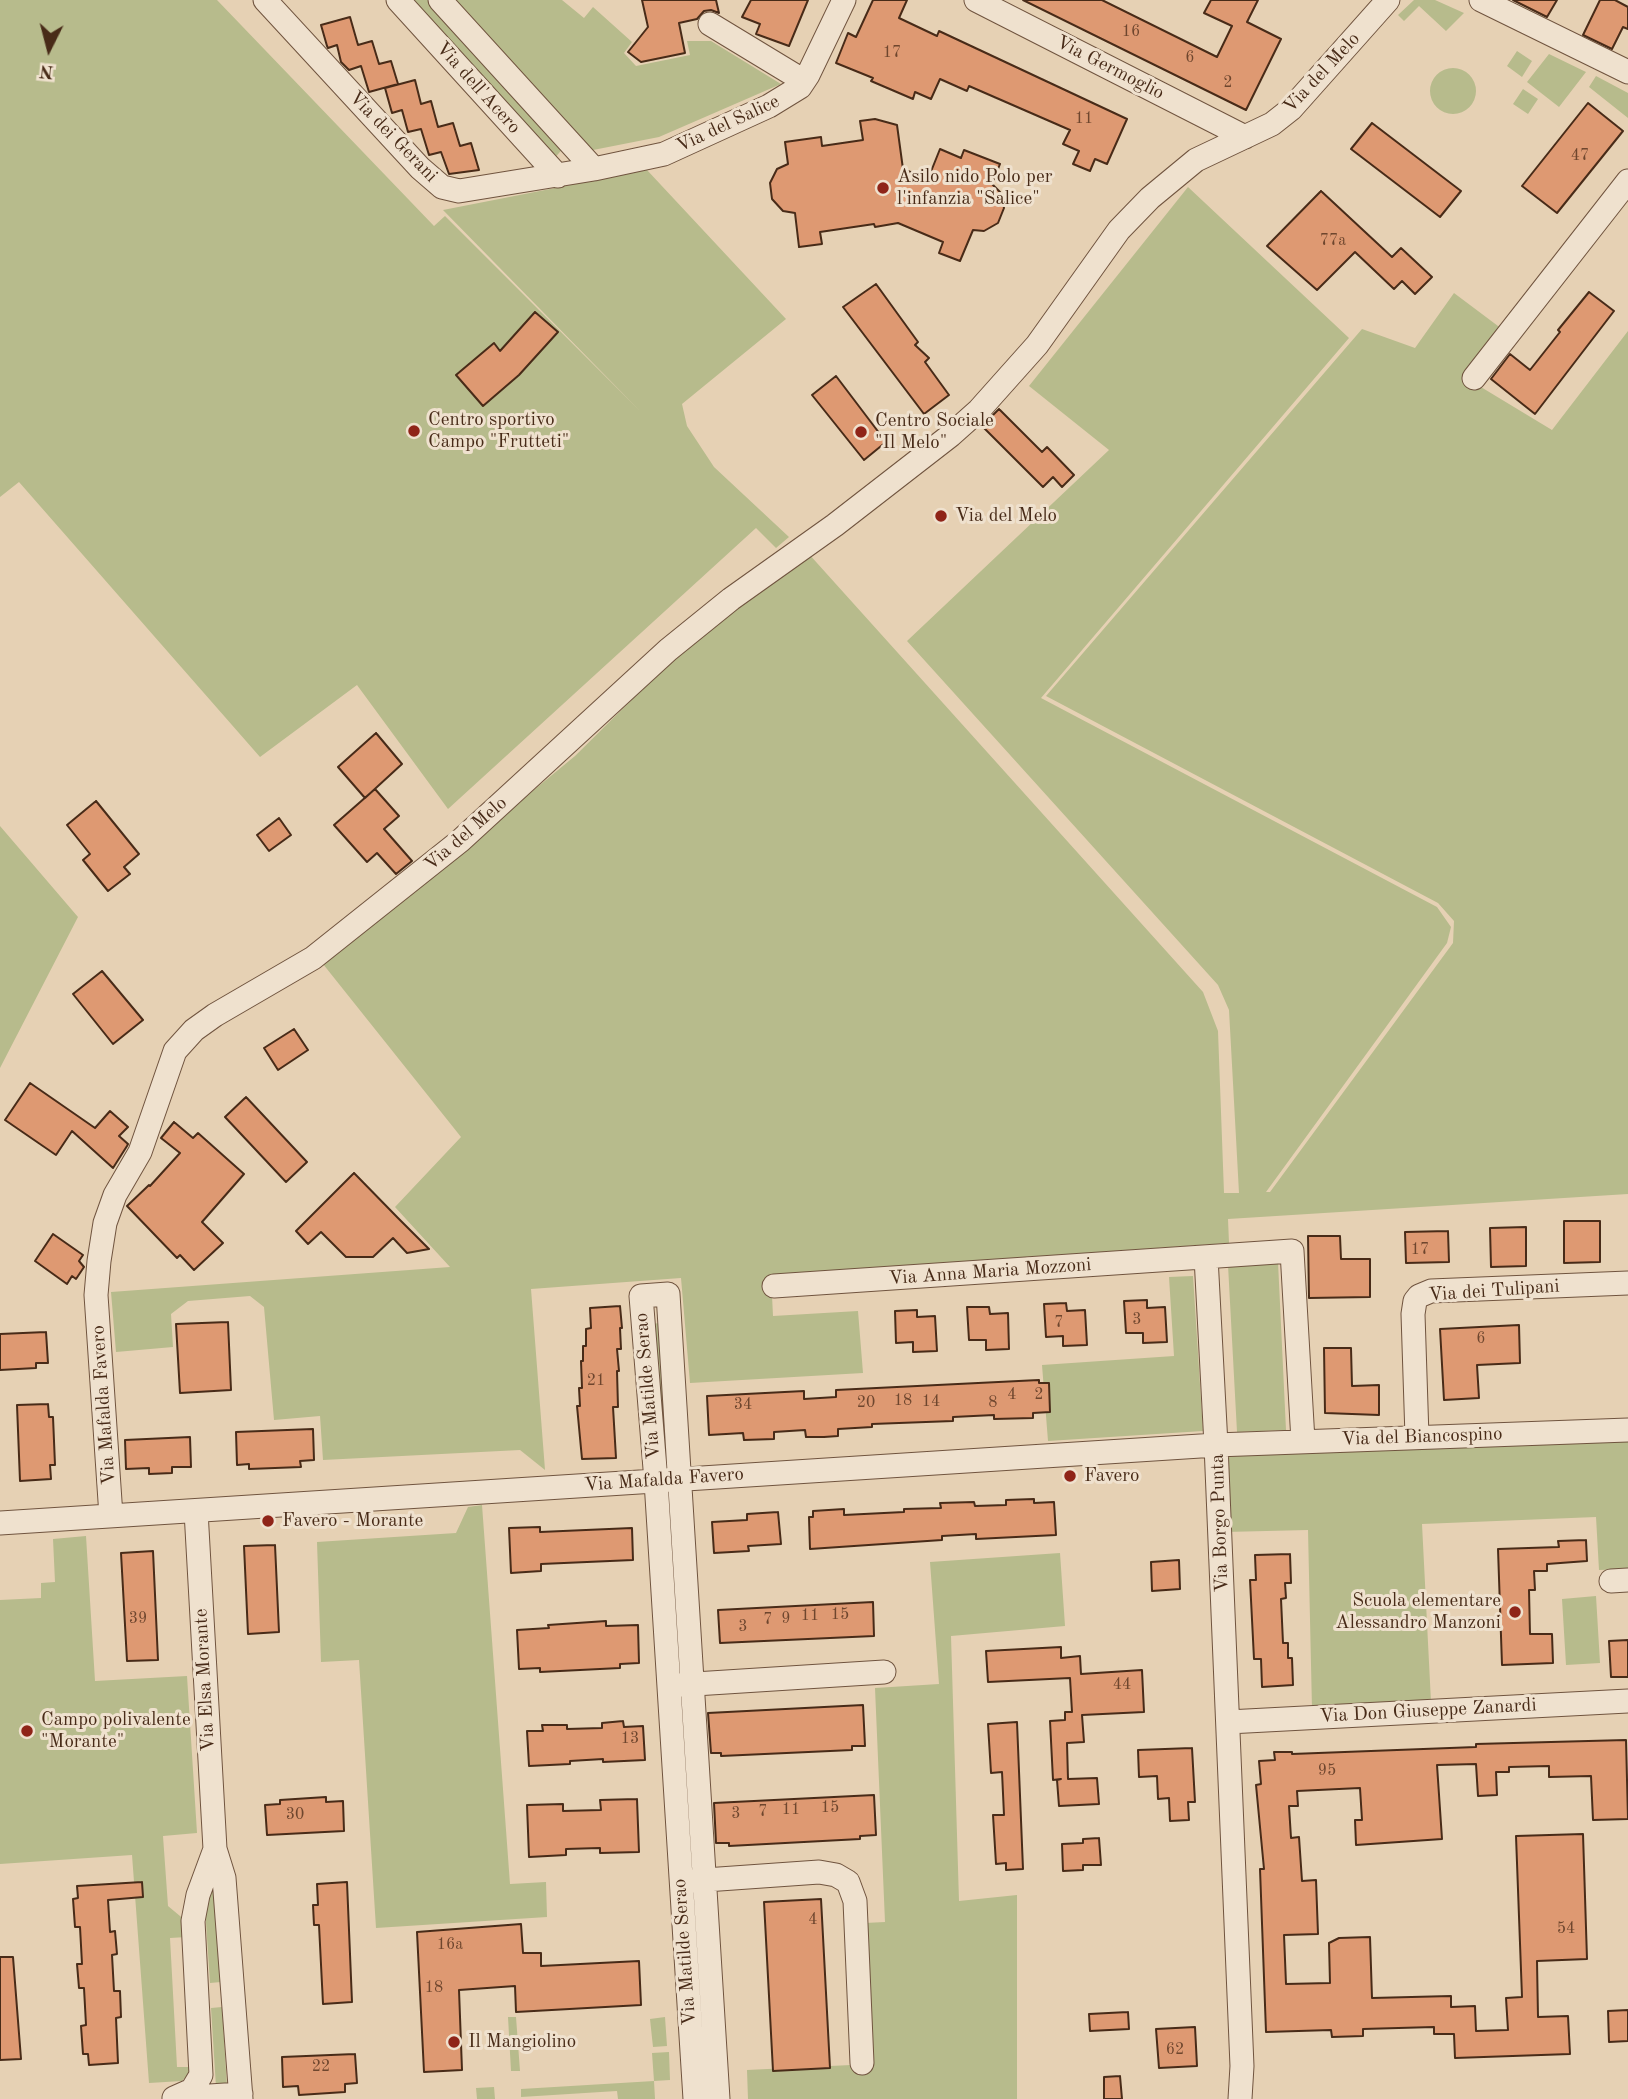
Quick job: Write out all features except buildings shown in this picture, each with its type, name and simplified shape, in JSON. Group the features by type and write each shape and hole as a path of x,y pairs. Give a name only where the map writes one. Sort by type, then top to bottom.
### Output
{"street":[{"name":"Via dei Gerani","path":"265,0 435,182 450,189 467,191 558,176"},
{"name":"Via dell'Acero","path":"398,0 558,176"},
{"name":"Via dell'Acero","path":"440,0 594,169"},
{"name":"Via del Salice","path":"558,176 664,154 778,102 800,87 804,81 844,0"},
{"name":"Via Germoglio","path":"976,0 1245,137"},
{"name":"Via del Melo","path":"96,1294 105,1223 115,1195 140,1152 175,1051 194,1030 324,950 460,841 668,650 731,598 835,525 951,435 979,410 1037,345 1119,230 1150,198 1196,160 1272,124 1291,109 1388,0"},
{"path":"1480,0 1626,68"},
{"path":"709,24 804,81"},
{"path":"1474,378 1628,181"},
{"path":"1206,1257 1292,1251 1303,1441"},
{"name":"Via Anna Maria Mozzoni","path":"774,1286 1206,1257"},
{"name":"Via Borgo Punta","path":"1206,1257 1242,2066 1240,2099"},
{"name":"Via dei Tulipani","path":"1417,1437 1413,1314 1415,1301 1419,1296 1432,1292 1628,1283"},
{"name":"Via Mafalda Favero","path":"96,1294 111,1516"},
{"name":"Via Matilde Serao","path":"695,2099 656,1481 641,1296 668,1294 718,2099"},
{"name":"Via del Biancospino","path":"1216,1444 1628,1430"},
{"name":"Via Mafalda Favero","path":"0,1522 1216,1444"},
{"name":"Via Elsa Morante","path":"165,2099 241,2096 225,1878 215,1849 196,1511"},
{"path":"668,1686 884,1672"},
{"name":"Via Don Giuseppe Zanardi","path":"1228,1722 1628,1701"},
{"name":"Via Elsa Morante","path":"174,2098 192,2090 201,2075 193,1921 198,1895 215,1849"},
{"path":"681,1882 819,1872 836,1875 848,1882 855,1902 862,2063"},
{"name":"Via Borgo Punta","path":"1242,2066 1250,2099"}],"green space":[{"name":"Centro sportivo Campo \"Frutteti\"","path":"0,0 217,0 434,226 445,216 640,411 443,210 647,170 786,319 682,404 687,426 714,467 789,537 776,548 756,528 448,809 357,685 260,757 19,482 0,497"},
{"path":"409,0 430,0 564,147 554,159"},
{"path":"450,0 562,0 584,18 593,7 632,42 624,53 636,66 690,55 687,41 711,41 781,84 659,137 588,151"},
{"path":"1414,0 1435,0 1464,13 1446,31 1419,6 1404,21 1398,15"},
{"path":"1517,51 1532,61 1522,77 1507,66"},
{"path":"1549,54 1586,72 1559,107 1527,82"},
{"path":"1453,68 1469,75 1476,91 1469,107 1453,114 1437,107 1430,91 1437,75"},
{"path":"1596,76 1628,93 1628,118 1589,87"},
{"path":"1523,89 1538,99 1528,114 1513,104"},
{"path":"1188,187 1349,338 1041,698 1437,907 1451,927 1447,943 1266,1192 1270,1192 1453,943 1454,921 1438,903 1046,696 1362,329 1415,348 1454,293 1502,329 1466,378 1552,430 1628,331 1628,1194 1228,1219 1229,1243 771,1275 773,1316 858,1311 863,1373 690,1383 681,1278 531,1289 545,1470 520,1450 323,1460 320,1416 274,1420 264,1307 250,1296 188,1301 171,1314 173,1347 116,1352 111,1292 450,1267 395,1207 461,1137 323,964 575,756 680,652 808,553 1203,992 1218,1031 1224,1193 1239,1193 1229,1010 1218,985 907,641 1109,450 1029,386"},
{"path":"0,826 78,917 0,1068"},
{"path":"1278,1262 1286,1430 1237,1432 1228,1265"},
{"path":"1193,1276 1203,1431 1048,1441 1042,1365 1174,1356 1169,1277"},
{"path":"662,1323 671,1444 659,1446 649,1324"},
{"path":"1628,1439 1628,1569 1599,1570 1596,1517 1422,1524 1431,1702 1312,1709 1308,1530 1225,1532 1223,1454"},
{"path":"482,1505 510,1884 546,1882 547,1917 376,1928 359,1660 321,1662 317,1542 456,1533 468,1507"},
{"path":"86,1536 95,1681 187,1676 197,1833 163,1836 168,1906 186,1921 187,1937 170,1938 177,2067 195,2067 182,2081 149,2083 132,1855 0,1864 0,1600 41,1598 41,1583 55,1582 53,1539"},
{"path":"1060,1553 1065,1626 951,1636 959,1901 1017,1895 1017,2099 748,2099 747,2070 872,2064 865,1923 885,1922 875,1688 939,1684 930,1562"},
{"path":"1596,1596 1600,1663 1566,1665 1562,1599"},
{"path":"215,1891 221,1982 210,1983 204,1892"},
{"path":"222,2007 227,2086 216,2087 211,2008"},
{"path":"508,2017 516,2017 520,2071 511,2071"},
{"path":"665,2017 667,2046 653,2047 650,2019"},
{"path":"669,2052 670,2080 654,2081 652,2053"},
{"path":"654,2081 655,2099 618,2099 617,2091 521,2097 521,2089"},
{"path":"494,2087 495,2099 477,2099 476,2088"}],"place":[{"name":"Asilo nido Polo per l'infanzia \"Salice\"","path":"883,188"},
{"name":"Centro sportivo Campo \"Frutteti\"","path":"414,431"},
{"name":"Centro Sociale \"Il Melo\"","path":"861,432"},
{"name":"Via del Melo","path":"941,516"},
{"name":"Favero","path":"1070,1476"},
{"name":"Favero - Morante","path":"268,1521"},
{"name":"Scuola elementare Alessandro Manzoni","path":"1515,1612"},
{"name":"Campo polivalente \"Morante\"","path":"27,1731"},
{"name":"Il Mangiolino","path":"454,2042"}]}
